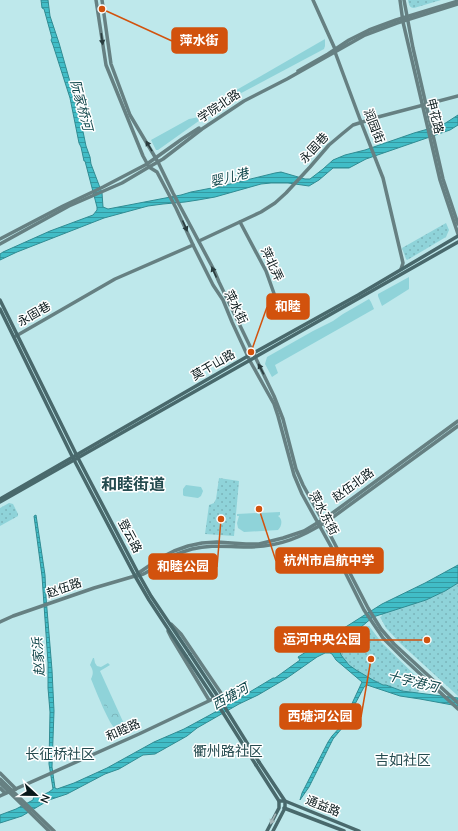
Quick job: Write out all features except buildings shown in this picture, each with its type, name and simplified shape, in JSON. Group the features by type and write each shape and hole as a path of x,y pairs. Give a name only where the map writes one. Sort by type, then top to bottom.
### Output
{"main road":[{"name":"萍水街","path":"96,0 106,65 143,156 148,166 157,172 199,241 254,356"},
{"name":"萍水街","path":"102,0 111,64 130,115 157,160 171,194"},
{"name":"润园街","path":"313,0 335,51 383,178 403,263"},
{"name":"申花路","path":"400,0 430,128 440,180 458,235"},
{"name":"申花路","path":"404,0 405,19"},
{"name":"学院北路","path":"405,19 458,2"},
{"name":"学院北路","path":"0,239 148,166 182,139 196,131 230,106 335,51 349,40 369,30 458,2"},
{"name":"永固巷","path":"199,241 261,212 275,203 286,193 329,145 353,125 458,96"},
{"name":"申花路","path":"432,139 458,224"},
{"name":"学院北路","path":"0,244 90,195"},
{"name":"萍水街","path":"178,207 193,245 213,285 223,300 250,361"},
{"name":"萍北弄","path":"240,222 266,271 282,316"},
{"name":"莫干山路","path":"0,499 250,361 254,356 458,235"},
{"name":"莫干山路","path":"0,502 248,356 254,356 458,241"},
{"name":"永固巷","path":"16,336 115,279 193,245"},
{"path":"401,269 403,263 408,265"},
{"name":"登云路","path":"0,300 75,457 138,575 188,655 219,698 279,801"},
{"name":"登云路","path":"0,309 16,336"},
{"name":"萍水东街","path":"254,356 274,396 283,419 296,469 303,485 383,638 403,658 458,703"},
{"name":"萍水东街","path":"250,361 274,404 294,475 302,494 344,570 364,610 380,630"},
{"name":"赵伍北路","path":"323,521 458,421"},
{"name":"赵伍北路","path":"138,575 162,561 184,551 196,548 217,545 255,547 279,543 296,538 323,521 458,426"},
{"name":"赵伍路","path":"0,622 47,604 138,575"},
{"path":"166,621 171,637 209,700"},
{"name":"和睦路","path":"0,796 139,734 209,700 223,696 181,634 166,621"},
{"name":"萍水东街","path":"438,688 458,709"},
{"name":"登云路","path":"258,764 285,801"},
{"path":"0,773 16,789"},
{"path":"0,778 54,831"},
{"path":"0,783 49,831"},
{"path":"0,788 5,793"},
{"path":"267,831 279,808 279,801"},
{"name":"通益路","path":"279,801 285,801 359,831"},
{"path":"273,831 285,808 285,801"},
{"name":"通益路","path":"279,808 285,808 344,831"}],"green space":[{"path":"408,0 441,0 412,8 410,7"},
{"path":"325,39 324,49 228,100 226,96"},
{"path":"222,100 224,103 156,150 151,140 189,119 199,117"},
{"path":"446,223 449,230 446,237 409,259 406,259 402,248"},
{"path":"409,277 409,289 382,306 378,294"},
{"path":"369,299 374,309 275,365 278,373 272,377 265,364 267,357 333,321"},
{"path":"219,478 239,481 234,536 205,534 209,505 214,503 216,499"},
{"path":"186,485 201,487 203,491 201,496 198,498 184,496 183,489"},
{"path":"9,503 13,504 18,516 0,526 0,508"},
{"path":"280,512 280,515 278,516 281,519 281,523 278,530 244,532 238,528 237,523 239,516 237,516 237,514"},
{"path":"458,583 458,696 401,644 386,628 380,617 382,616 381,614 426,600"},
{"path":"369,626 382,643 421,681 418,693 402,691 383,685 356,670 345,661 341,655 339,647 359,628 361,629"},
{"path":"93,658 97,666 101,667 108,663 110,665 100,671 125,726 120,729 117,730 114,728 91,679 93,672 90,665"},
{"path":"97,687 100,688 110,713 117,713 119,715 119,723 114,724 112,722 96,689"}],"shaded area":[{"path":"41,0 48,0 50,16 80,117 91,164 102,193 103,207 108,209 181,195 281,172 310,179 333,160 345,155 365,150 444,124 458,115 458,125 450,130 366,159 349,168 333,168 309,186 288,183 261,184 215,197 148,206 104,218 0,260 0,254 3,252 50,231 93,215 97,210 79,143 70,98 51,40 52,38 44,9 42,8"},
{"path":"36,515 45,575 54,711 52,767 55,788 57,789 107,768 154,742 184,729 208,716 275,678 300,660 298,657 382,604 458,565 458,583 426,600 373,617 342,643 339,646 339,649 341,655 349,665 383,685 402,691 458,698 458,706 400,696 367,685 364,687 343,727 333,739 309,787 300,800 302,793 328,742 342,725 362,682 336,660 332,654 325,653 287,678 197,728 187,736 155,754 143,755 119,769 105,774 67,794 49,800 22,816 0,823 0,815 33,800 34,796 37,795 39,797 53,789 49,764 50,712 48,663 42,576 34,516"}],"place":[{"name":"萍水街","path":"102,9"},
{"name":"和睦","path":"251,352"},
{"name":"杭州市启航中学","path":"259,509"},
{"name":"和睦公园","path":"221,519"},
{"name":"运河中央公园","path":"427,640"},
{"name":"西塘河公园","path":"371,659"}],"district":[{"name":"和睦街道","path":"133,484"},
{"name":"衢州路社区","path":"228,751"},
{"name":"长征桥社区","path":"60,754"},
{"name":"吉如社区","path":"403,760"}],"water label":[{"name":"阮家桥河","path":"82,105"},
{"name":"婴儿港","path":"229,177"},
{"name":"赵家浜","path":"38,657"},
{"name":"十字港河","path":"413,681"},
{"name":"西塘河","path":"230,696"}]}
